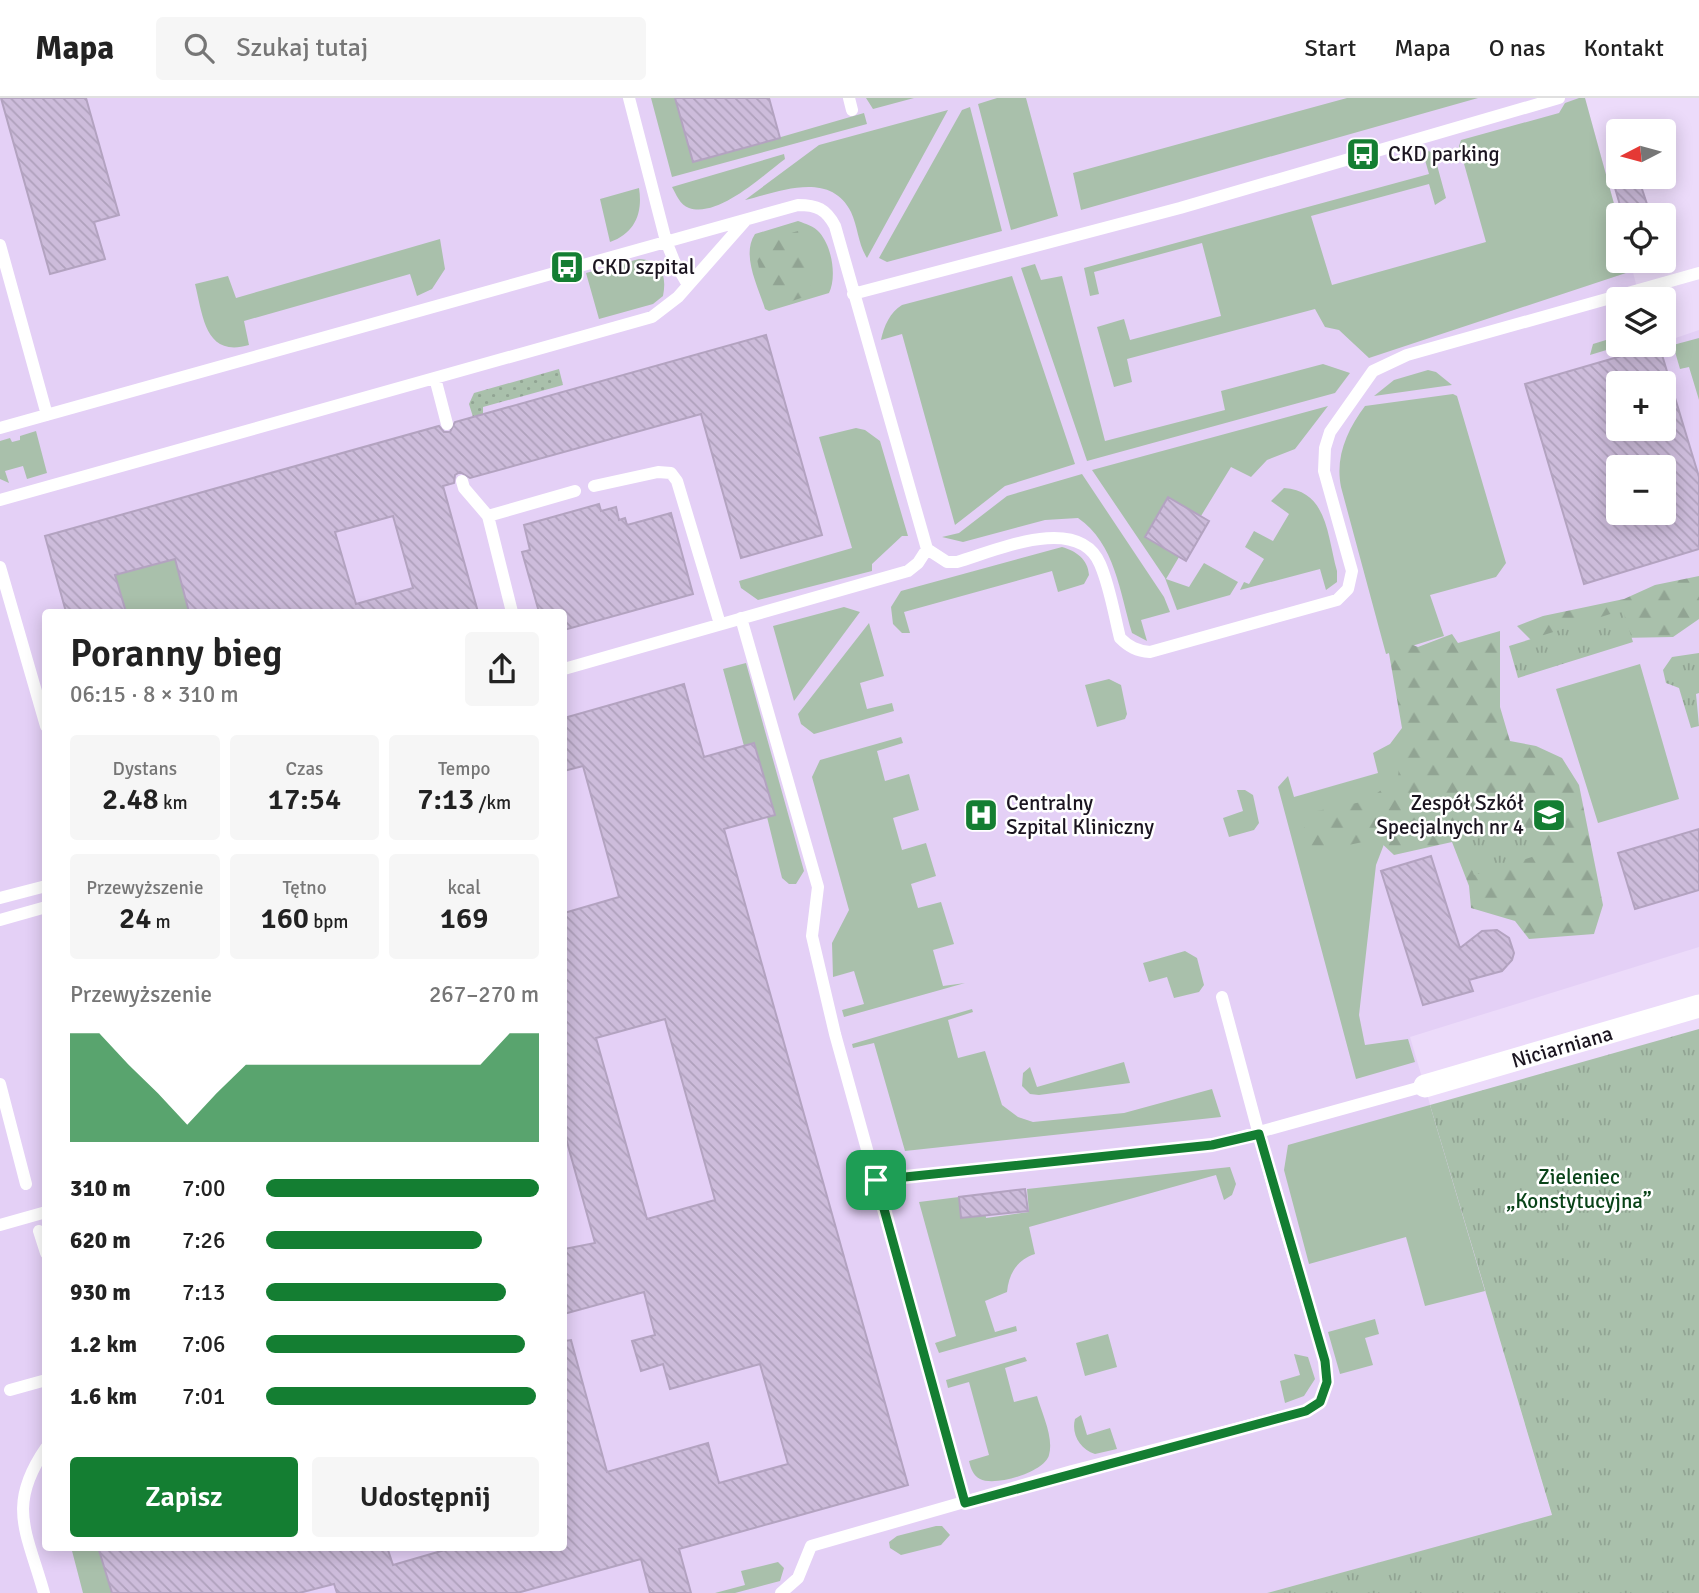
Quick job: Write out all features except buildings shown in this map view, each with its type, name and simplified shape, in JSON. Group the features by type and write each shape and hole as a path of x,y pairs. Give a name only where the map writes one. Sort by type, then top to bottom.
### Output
{"street":[{"name":"Niciarniana","path":"1425,1086 1699,1006"}],"lane":[{"path":"629,98 667,240 674,261 688,285"},
{"path":"853,294 1180,208 1559,98"},
{"path":"0,428 667,240 798,205 815,205 828,213 835,226 927,549 947,562 957,562 1046,538 1066,538 1077,542 1090,549 1100,563 1120,638 1129,647 1150,652 1338,600 1348,589 1352,571 1324,471 1325,448 1330,432 1373,371 1407,355 1699,273"},
{"path":"0,500 652,317 688,285 746,220"},
{"path":"0,245 47,415"},
{"path":"435,378 446,424"},
{"path":"594,486 658,472 671,473 677,481 720,624"},
{"path":"462,481 464,488 488,516 511,609"},
{"path":"488,516 575,491"},
{"path":"567,668 908,571 919,563 927,549"},
{"path":"0,567 42,712"},
{"path":"741,618 818,887 813,936 835,1034 965,1503"},
{"path":"0,898 42,887"},
{"path":"0,920 42,908"},
{"path":"782,1593 798,1578 811,1546 1306,1411 1320,1402 1327,1382 1325,1361 1222,997"},
{"path":"0,1084 26,1184"},
{"path":"876,1180 1212,1145 1425,1086"},
{"path":"0,1225 42,1213"},
{"path":"39,1231 42,1240"},
{"path":"10,1390 42,1381"},
{"path":"42,1454 28,1475 21,1502 44,1593"}],"shaded area":[{"name":"Centralny Szpital Kliniczny","path":"0,98 1585,98 1606,174 1606,189 1610,189 1614,203 1606,203 1606,273 1633,273 1637,287 1606,287 1606,357 1676,357 1676,338 1699,330 1699,947 1410,1037 1552,1516 1267,1593 0,1593"}],"green space":[{"path":"651,98 675,98 694,162 864,113 867,124 672,177"},
{"path":"866,98 914,98 873,109"},
{"path":"997,98 1026,98 1058,216 1011,230 978,104"},
{"path":"1347,98 1478,98 1081,210 1073,173"},
{"path":"1585,98 1606,175 1606,189 1610,189 1614,203 1606,203 1606,273 1626,273 1369,358 1339,330 1325,327 1315,309 1127,359 1132,382 1114,387 1097,327 1124,319 1130,340 1221,316 1202,243 1094,272 1099,294 1090,296 1084,268 1429,174 1423,153 1429,151 1434,154 1446,198 1435,205 1429,184 1311,216 1332,285 1486,242 1459,146 1461,140 1559,113 1565,103"},
{"path":"970,107 1002,231 887,262 879,258 962,110"},
{"path":"948,110 867,258 851,212 842,199 830,191 803,187 745,200 819,145"},
{"path":"784,154 785,159 753,184 714,207 686,207 672,187"},
{"path":"639,188 640,206 635,221 626,233 610,242 600,199"},
{"path":"798,221 817,230 827,245 833,270 829,293 769,311 765,309 752,271 751,242 755,234"},
{"path":"798,231 801,247 812,257 808,274 802,282 811,285 810,295 774,307 767,304 756,255 769,239"},
{"path":"440,239 445,269 432,289 417,296 410,274 244,321 249,345 234,347 215,340 204,321 195,284 228,276 236,298"},
{"path":"639,259 653,262 661,270 663,296 653,304 599,319 586,273"},
{"path":"1035,264 1041,280 1062,276 1105,441 1225,410 1221,391 1323,364 1350,373 1335,393 1087,461 1021,268"},
{"path":"1012,276 1075,464 1005,486 955,525 902,334 881,340 888,320 902,305"},
{"path":"1699,338 1699,400 1689,367 1680,369 1676,344"},
{"path":"1606,340 1606,350 1590,355 1593,344"},
{"path":"559,369 563,385 483,407 483,414 473,417 469,404 474,393"},
{"path":"1428,370 1436,372 1452,385 1374,396 1394,380"},
{"path":"1453,394 1457,396 1506,563 1496,577 1430,595 1444,636 1386,654 1341,487 1341,455 1348,434 1365,406"},
{"path":"1328,406 1295,449 1267,460 1251,477 1231,467 1201,516 1168,497 1145,536 1179,557 1166,579 1189,587 1204,563 1238,582 1230,595 1177,610 1165,578 1092,470"},
{"path":"856,428 865,430 880,441 908,536 902,536 872,564 872,571 758,600 741,588 739,581 852,548 819,437"},
{"path":"36,431 47,473 27,479 23,466 5,471 9,483 0,479 0,441 10,438 12,442 20,440 20,436"},
{"path":"1082,474 1164,597 1170,612 1141,620 1147,641 1132,633 1108,555 1090,528 1078,518 1045,520 963,542 942,537 959,533 1007,496"},
{"path":"1284,488 1309,497 1317,506 1327,530 1337,582 1326,590 1320,569 1240,590 1244,582 1249,584 1264,559 1245,547 1254,531 1273,541 1289,514 1271,501"},
{"path":"1062,547 1084,560 1089,575 1084,584 1058,592 1052,571 904,612 910,633 902,633 893,624 891,607 901,591"},
{"path":"175,559 188,609 125,609 115,575"},
{"path":"1699,576 1699,619 1673,637 1620,638 1538,647 1517,626 1543,616 1624,599 1655,585"},
{"path":"844,607 860,612 794,701 773,626"},
{"path":"1623,610 1633,642 1518,678 1509,646"},
{"path":"869,623 884,676 860,683 867,709 892,703 894,711 814,734 801,724 798,714"},
{"path":"1500,631 1500,707 1510,741 1536,746 1562,758 1579,785 1603,905 1594,934 1529,939 1515,921 1471,908 1469,886 1452,842 1394,855 1377,839 1306,854 1303,829 1317,811 1366,801 1398,778 1402,728 1387,642 1393,637 1418,647 1452,634 1458,643"},
{"path":"1699,653 1699,693 1696,694 1699,726 1691,728 1679,688 1666,683 1663,670 1672,657"},
{"path":"746,663 804,871 796,884 789,884 782,878 767,817 774,814 754,744 744,746 723,669"},
{"path":"1640,664 1679,799 1598,823 1556,689"},
{"path":"1109,679 1121,685 1127,714 1125,719 1097,727 1085,685"},
{"path":"1402,728 1425,738 1376,865 1359,1015 1365,1045 1408,1039 1415,1062 1356,1079 1278,787 1288,776 1294,797 1378,773 1373,753 1390,744"},
{"path":"901,737 903,743 877,751 885,781 909,774 919,810 893,818 902,850 926,843 936,876 911,884 918,908 941,902 954,944 933,950 943,986 965,983 844,1017 842,1010 864,1004 854,971 833,977 832,943 849,910 812,777 820,760"},
{"path":"1237,790 1245,790 1253,795 1259,823 1254,830 1229,837 1223,818 1243,811"},
{"path":"1516,796 1535,856 1474,875 1456,815"},
{"path":"1185,951 1197,958 1204,985 1199,992 1174,998 1167,977 1149,982 1143,963"},
{"path":"972,1009 973,1012 948,1020 958,1058 985,1051 1002,1105 1018,1117 1033,1122 1124,1113 1212,1089 1221,1117 905,1151 874,1043 853,1048 852,1044"},
{"name":"Zieleniec „Konstytucyjna”","path":"1699,1029 1699,1593 1267,1593 1552,1515 1430,1105"},
{"path":"1124,1062 1130,1083 1039,1095 1030,1094 1022,1086 1023,1073 1030,1067 1037,1087"},
{"path":"1430,1105 1485,1291 1425,1306 1406,1237 1309,1264 1284,1170 1288,1145"},
{"path":"1230,1167 1236,1184 1232,1195 1224,1200 1216,1175 1029,1227 1035,1254 1015,1268 1007,1292 985,1301 995,1332 1016,1326 1017,1331 939,1353 935,1343 956,1336 919,1202 983,1194 986,1218 1029,1212 1027,1189"},
{"path":"1375,1319 1379,1334 1365,1338 1373,1365 1340,1374 1328,1332"},
{"path":"1108,1334 1117,1367 1085,1376 1076,1343"},
{"path":"1294,1354 1308,1357 1315,1379 1304,1396 1285,1403 1280,1381 1300,1375"},
{"path":"1025,1357 1027,1361 1005,1368 1014,1402 1037,1396 1049,1433 1049,1455 1039,1467 1019,1476 997,1481 980,1479 973,1472 969,1461 989,1455 969,1382 948,1388 946,1380"},
{"path":"1081,1415 1087,1435 1110,1428 1117,1449 1095,1454 1085,1449 1074,1430 1075,1419"},
{"path":"942,1526 950,1535 941,1545 901,1555 890,1548 889,1542 897,1536"},
{"path":"72,1551 99,1551 112,1593 83,1593"},
{"path":"778,1562 784,1568 780,1581 735,1593 715,1593 745,1585 741,1571"}],"place":[{"name":"CKD parking","path":"1363,154"},
{"name":"CKD szpital","path":"567,267"},
{"name":"Centralny Szpital Kliniczny","path":"981,815"},
{"name":"Zespół Szkół Specjalnych nr 4","path":"1549,815"}],"route":[{"path":"1259,1134 1325,1361 1327,1382 1320,1402 1306,1411 1072,1471 965,1503 876,1180 1212,1145 1259,1134"}]}
